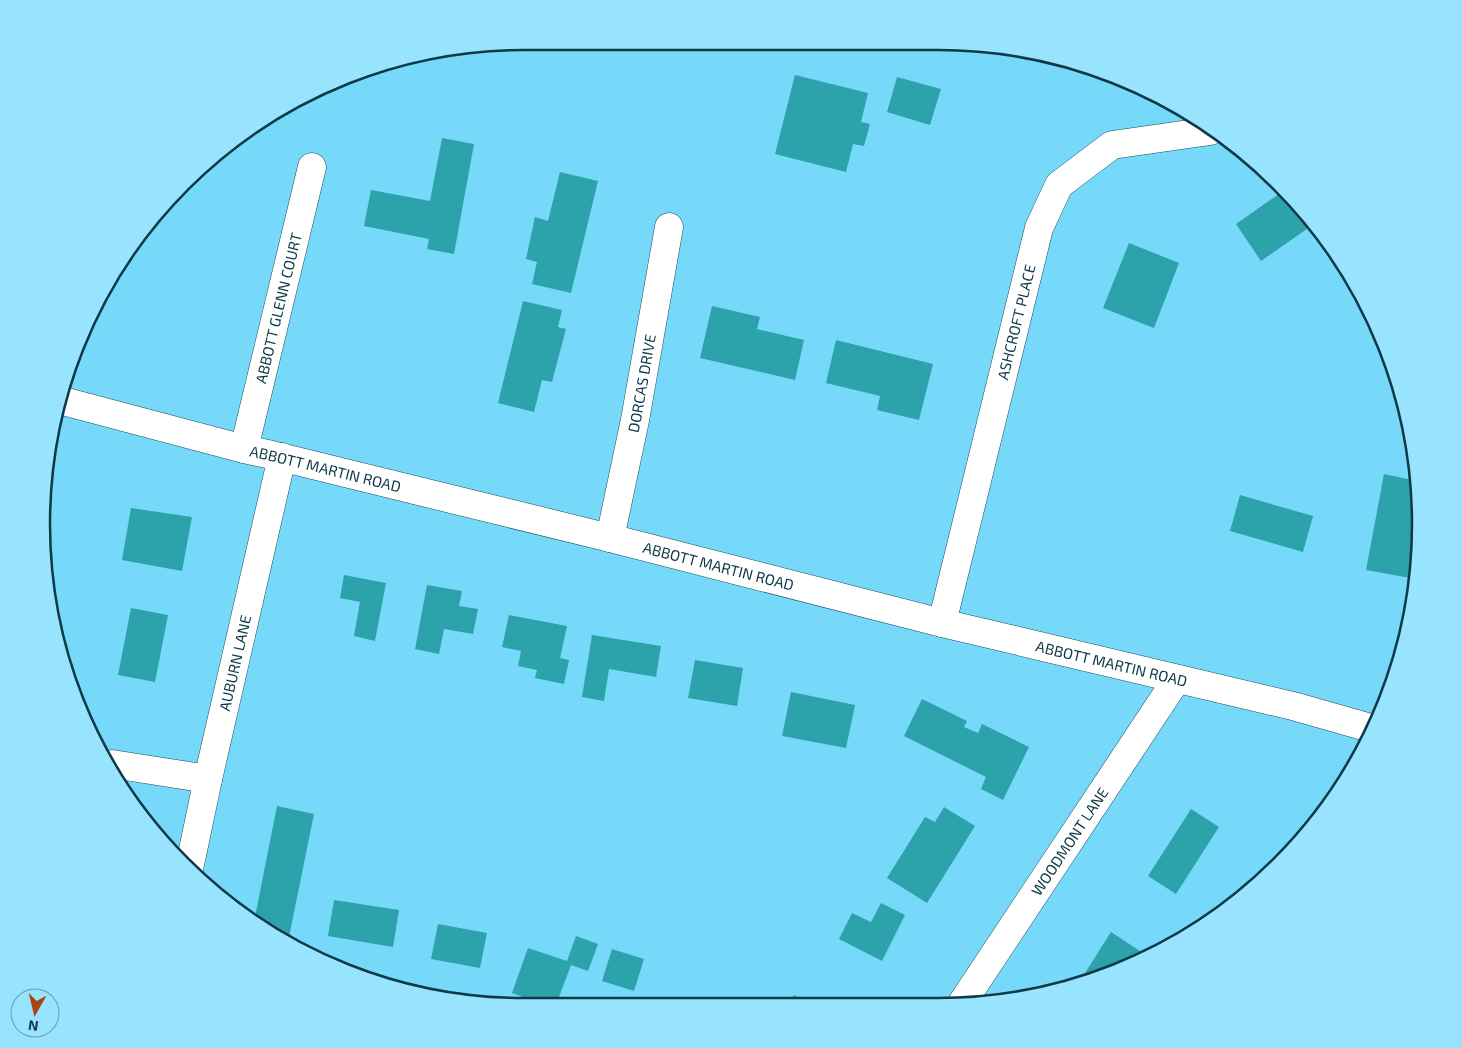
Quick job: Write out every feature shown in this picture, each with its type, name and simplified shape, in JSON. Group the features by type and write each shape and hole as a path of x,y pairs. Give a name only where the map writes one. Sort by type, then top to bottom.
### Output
{"street":[{"name":"ASHCROFT PLACE","path":"942,623 1039,228 1059,185 1112,145 1204,132"},
{"name":"ABBOTT GLENN COURT","path":"244,449 312,167"},
{"name":"DORCAS DRIVE","path":"610,538 635,420 669,227"},
{"name":"ABBOTT MARTIN ROAD","path":"66,402 244,449 610,538 942,623 1292,706 1366,727"},
{"name":"AUBURN LANE","path":"191,861 282,457"},
{"name":"WOODMONT LANE","path":"966,997 1177,679"},
{"path":"116,765 208,780"}],"building":[{"path":"795,75 868,93 861,122 870,124 864,146 853,144 846,172 775,154"},
{"path":"897,77 941,89 930,125 887,112"},
{"path":"442,138 474,144 454,254 427,249 429,239 364,226 371,190 430,201"},
{"path":"560,172 598,181 571,293 532,284 537,262 526,259 535,217 548,221"},
{"path":"1278,194 1308,228 1261,261 1236,224"},
{"path":"1129,243 1179,263 1154,328 1103,308"},
{"path":"523,301 562,310 558,327 566,329 552,382 542,380 534,412 498,403"},
{"path":"712,306 760,317 757,329 804,340 795,380 700,358"},
{"path":"836,340 933,364 919,420 877,410 880,396 826,383"},
{"path":"1384,474 1410,479 1412,524 1409,578 1366,570"},
{"path":"1240,495 1313,516 1303,552 1230,531"},
{"path":"131,508 192,517 182,571 122,560"},
{"path":"344,575 386,583 375,641 354,636 360,602 340,598"},
{"path":"427,585 462,591 459,606 478,609 473,634 444,629 439,654 415,649"},
{"path":"131,608 168,615 155,682 118,675"},
{"path":"509,615 567,626 560,658 569,660 564,684 535,678 537,670 518,666 521,651 502,647"},
{"path":"592,635 661,646 656,677 609,669 604,701 582,697"},
{"path":"695,660 743,668 737,706 688,698"},
{"path":"791,692 855,705 846,748 782,736"},
{"path":"922,699 967,721 964,727 978,733 982,724 1029,747 1003,800 981,789 986,777 904,736"},
{"path":"277,806 314,814 289,935 256,914"},
{"path":"944,807 975,826 927,903 887,878 925,817 935,822"},
{"path":"1191,809 1219,827 1176,894 1148,876"},
{"path":"334,900 399,910 393,947 328,936"},
{"path":"881,903 905,915 882,961 839,939 852,913 871,922"},
{"path":"438,924 487,933 480,968 431,959"},
{"path":"1111,932 1140,951 1119,962 1090,973 1085,973"},
{"path":"576,936 598,944 588,971 571,965 559,998 526,998 512,993 528,948 567,961"},
{"path":"612,949 644,959 634,991 602,981"}]}
